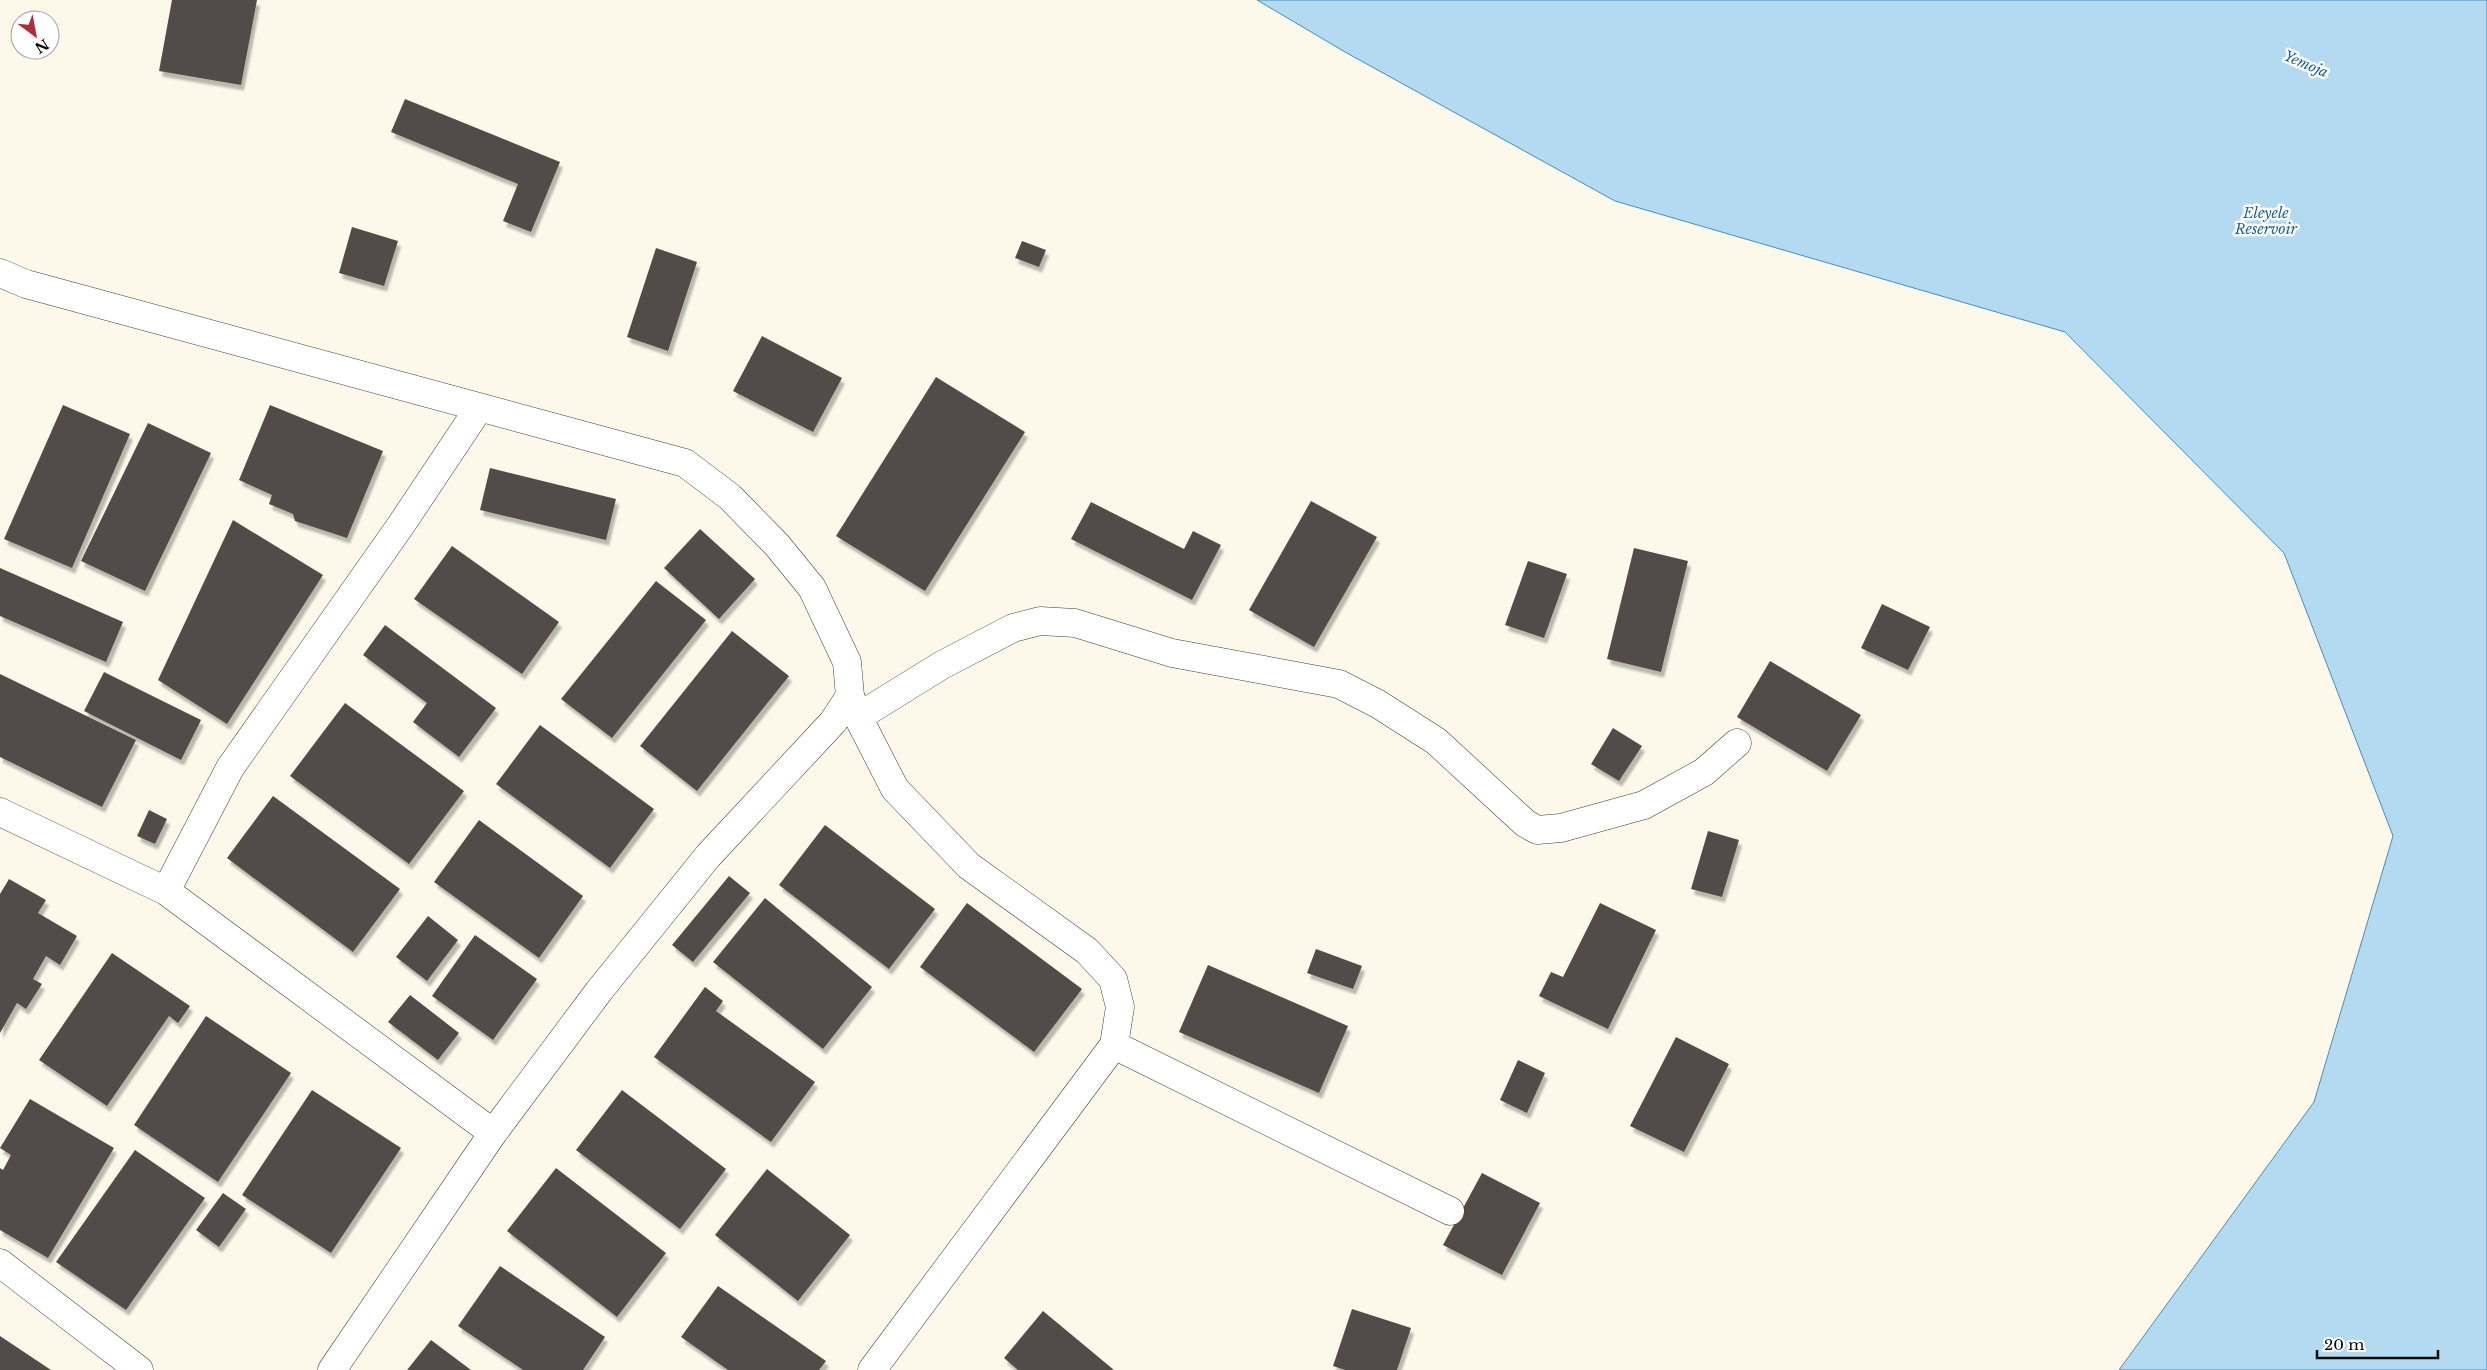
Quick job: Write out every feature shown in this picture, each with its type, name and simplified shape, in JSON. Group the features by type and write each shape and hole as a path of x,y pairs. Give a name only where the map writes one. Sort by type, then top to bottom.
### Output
{"street":[{"path":"0,273 26,284 686,464 730,497 777,545 812,588 847,662 854,707 895,789 912,809 969,866 1087,951 1113,978 1120,1007 1114,1045 872,1370"},
{"path":"166,891 230,768 401,525 479,408"},
{"path":"332,1370 493,1133 599,991 708,856 833,722 854,707 1013,628 1040,621 1075,623 1172,653 1340,684 1378,704 1436,741 1525,823 1537,830 1561,828 1644,805 1704,772 1737,743"},
{"path":"0,812 166,891 493,1133"},
{"path":"1114,1045 1450,1211"},
{"path":"0,1263 140,1370"}],"water":[{"name":"Eleyele Reservoir","path":"1257,0 2487,0 2487,1370 2119,1370 2314,1102 2393,836 2284,553 2065,332 1615,201 1345,52"}],"building":[{"path":"172,0 257,0 241,85 159,71"},
{"path":"405,99 560,162 531,232 503,221 518,184 391,132"},
{"path":"352,227 398,241 384,286 339,273"},
{"path":"1022,241 1046,250 1039,267 1015,258"},
{"path":"656,248 697,262 668,351 627,337"},
{"path":"762,336 842,378 813,432 733,391"},
{"path":"936,377 1025,432 925,591 836,536"},
{"path":"63,405 130,434 72,568 4,539"},
{"path":"270,405 383,451 347,538 295,521 293,514 269,504 272,495 239,480"},
{"path":"148,423 211,453 145,591 81,561"},
{"path":"490,468 616,499 606,540 480,510"},
{"path":"1311,501 1377,537 1314,647 1249,610"},
{"path":"1091,502 1184,549 1193,531 1221,545 1192,600 1071,539"},
{"path":"233,520 323,575 227,724 158,680"},
{"path":"700,529 755,579 719,619 664,568"},
{"path":"452,546 559,622 522,674 414,599"},
{"path":"1634,548 1688,561 1661,672 1607,659"},
{"path":"1528,561 1567,574 1544,638 1505,625"},
{"path":"0,568 123,622 106,662 0,616"},
{"path":"656,581 706,620 612,738 561,699"},
{"path":"1882,604 1930,627 1908,670 1861,648"},
{"path":"385,625 496,708 459,757 413,722 427,703 363,655"},
{"path":"732,631 789,676 697,791 640,746"},
{"path":"1770,661 1861,715 1827,771 1737,717"},
{"path":"104,672 201,720 181,760 84,711"},
{"path":"0,674 136,740 102,807 0,757"},
{"path":"345,703 464,791 409,864 290,776"},
{"path":"540,725 654,809 610,868 496,784"},
{"path":"1613,728 1642,746 1619,781 1591,764"},
{"path":"273,796 400,889 353,952 227,858"},
{"path":"149,810 167,819 155,844 137,836"},
{"path":"479,820 583,896 539,958 434,882"},
{"path":"825,825 935,909 889,969 779,885"},
{"path":"1708,831 1739,840 1722,897 1691,889"},
{"path":"729,876 750,893 693,962 672,945"},
{"path":"9,879 46,900 38,913 77,936 60,965 46,956 33,979 42,984 26,1009 17,1003 0,1033 0,894"},
{"path":"765,898 872,987 823,1049 713,962"},
{"path":"967,903 1082,989 1034,1052 920,967"},
{"path":"1600,903 1656,930 1608,1029 1539,996 1551,972 1563,977"},
{"path":"428,916 458,940 427,981 396,957"},
{"path":"475,935 537,979 493,1040 432,996"},
{"path":"1316,949 1362,966 1353,989 1307,973"},
{"path":"112,953 190,1006 178,1023 169,1016 107,1106 39,1060"},
{"path":"1208,965 1348,1026 1319,1093 1179,1032"},
{"path":"705,987 723,1001 716,1011 815,1082 771,1142 654,1057"},
{"path":"410,995 459,1033 438,1060 388,1022"},
{"path":"206,1016 291,1073 218,1182 134,1125"},
{"path":"1676,1037 1729,1064 1684,1152 1630,1126"},
{"path":"1518,1060 1545,1073 1527,1113 1500,1100"},
{"path":"312,1090 401,1148 331,1253 242,1195"},
{"path":"622,1090 726,1169 680,1229 576,1150"},
{"path":"30,1099 114,1148 48,1258 0,1230 0,1168 3,1170 11,1155 0,1148"},
{"path":"135,1150 205,1198 126,1310 56,1262"},
{"path":"556,1168 666,1253 617,1317 507,1231"},
{"path":"767,1169 850,1235 798,1301 715,1235"},
{"path":"1482,1173 1540,1203 1502,1275 1443,1245"},
{"path":"223,1193 246,1209 219,1247 196,1230"},
{"path":"500,1266 605,1337 583,1370 523,1370 458,1326"},
{"path":"718,1286 826,1361 819,1370 728,1370 681,1337"},
{"path":"1352,1309 1411,1328 1397,1370 1345,1370 1333,1366"},
{"path":"1043,1311 1114,1370 1018,1370 1004,1358"},
{"path":"0,1336 51,1370 0,1370"},
{"path":"431,1340 471,1370 407,1370"}],"water label":[{"name":"Yemoja","path":"2306,64"}]}
